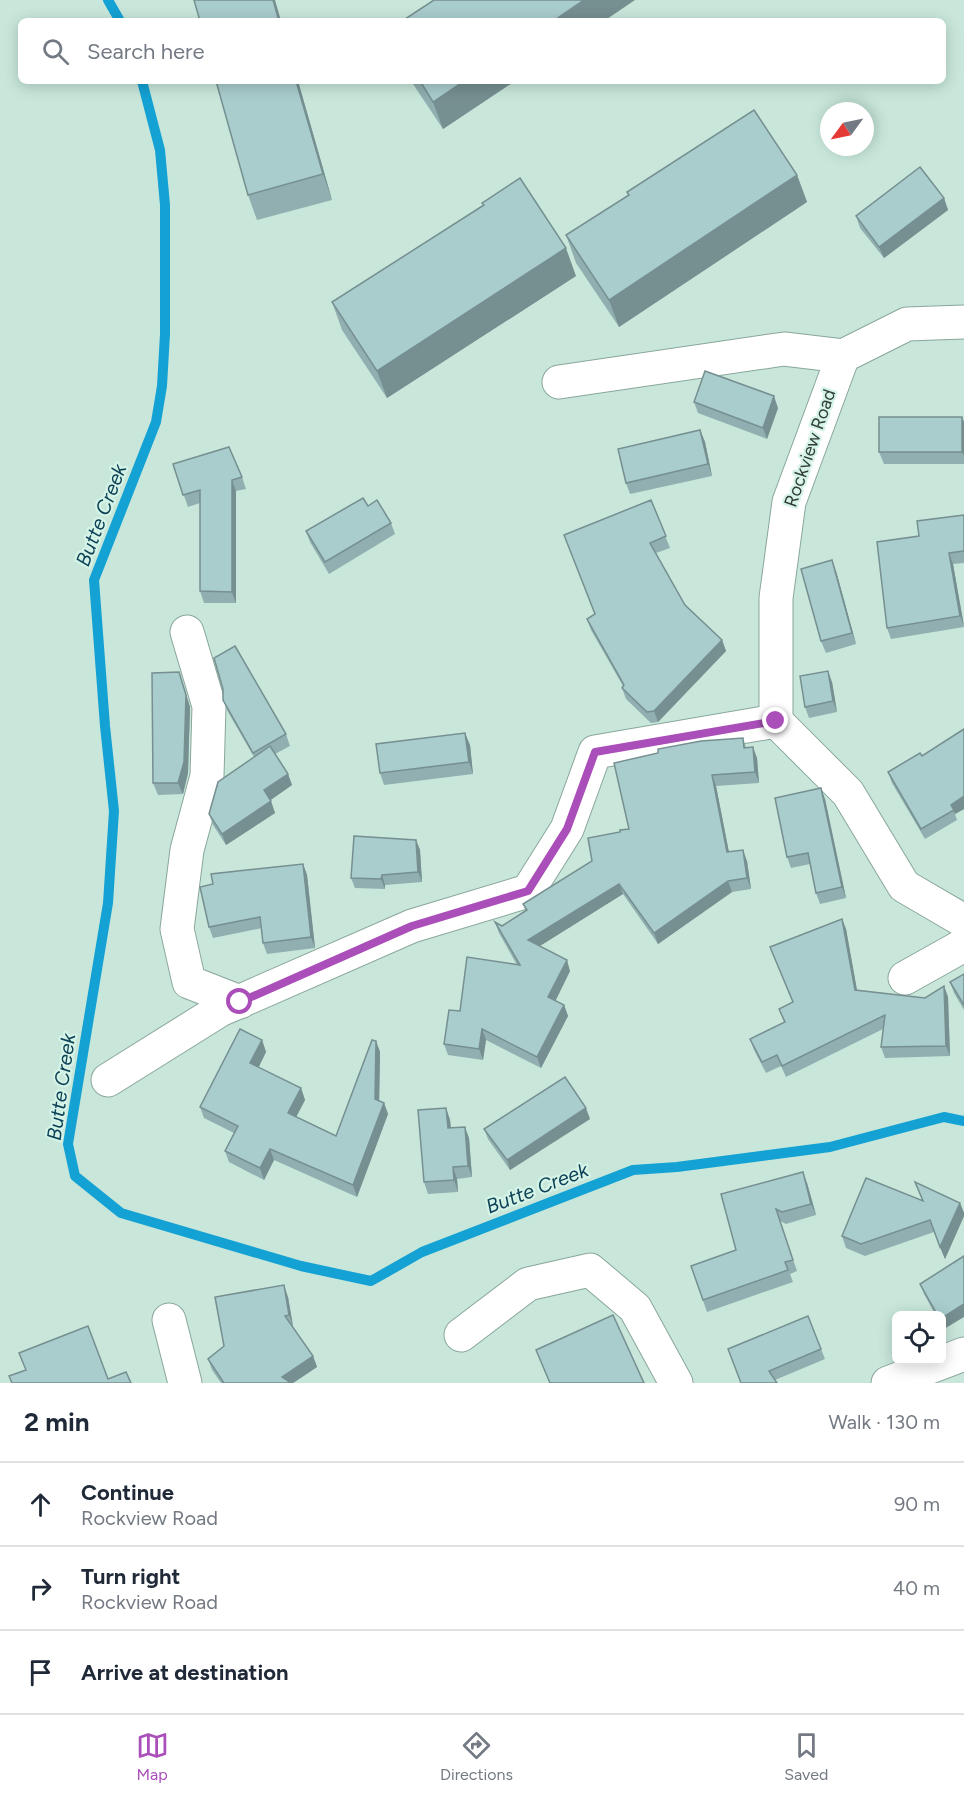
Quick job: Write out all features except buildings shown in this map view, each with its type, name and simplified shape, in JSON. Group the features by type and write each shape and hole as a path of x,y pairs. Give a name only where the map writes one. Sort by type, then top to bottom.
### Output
{"street":[{"path":"560,382 784,349 843,356 907,324 964,322"},
{"name":"Rockview Road","path":"776,721 776,598 789,502 843,356"},
{"path":"187,632 209,706 207,776 187,850 177,928 189,982 240,1002"},
{"path":"108,1080 220,1010 412,926 528,891 567,829 595,752 776,721 848,793 904,886 964,921"},
{"path":"905,978 964,945"},
{"path":"462,1335 528,1284 590,1270 635,1308 676,1383"},
{"path":"169,1320 185,1383"},
{"path":"888,1383 964,1354"}],"waterway":[{"name":"Butte Creek","path":"108,0 118,18"},
{"name":"Butte Creek","path":"143,84 160,150 165,205 165,334 162,386 156,422 94,580 114,811 108,903 68,1144 75,1176 121,1213 301,1266 371,1281 422,1252 633,1170 677,1167 830,1147 944,1117 964,1121"}],"route":[{"path":"240,1002 412,926 528,891 567,829 595,752 776,721"}]}
